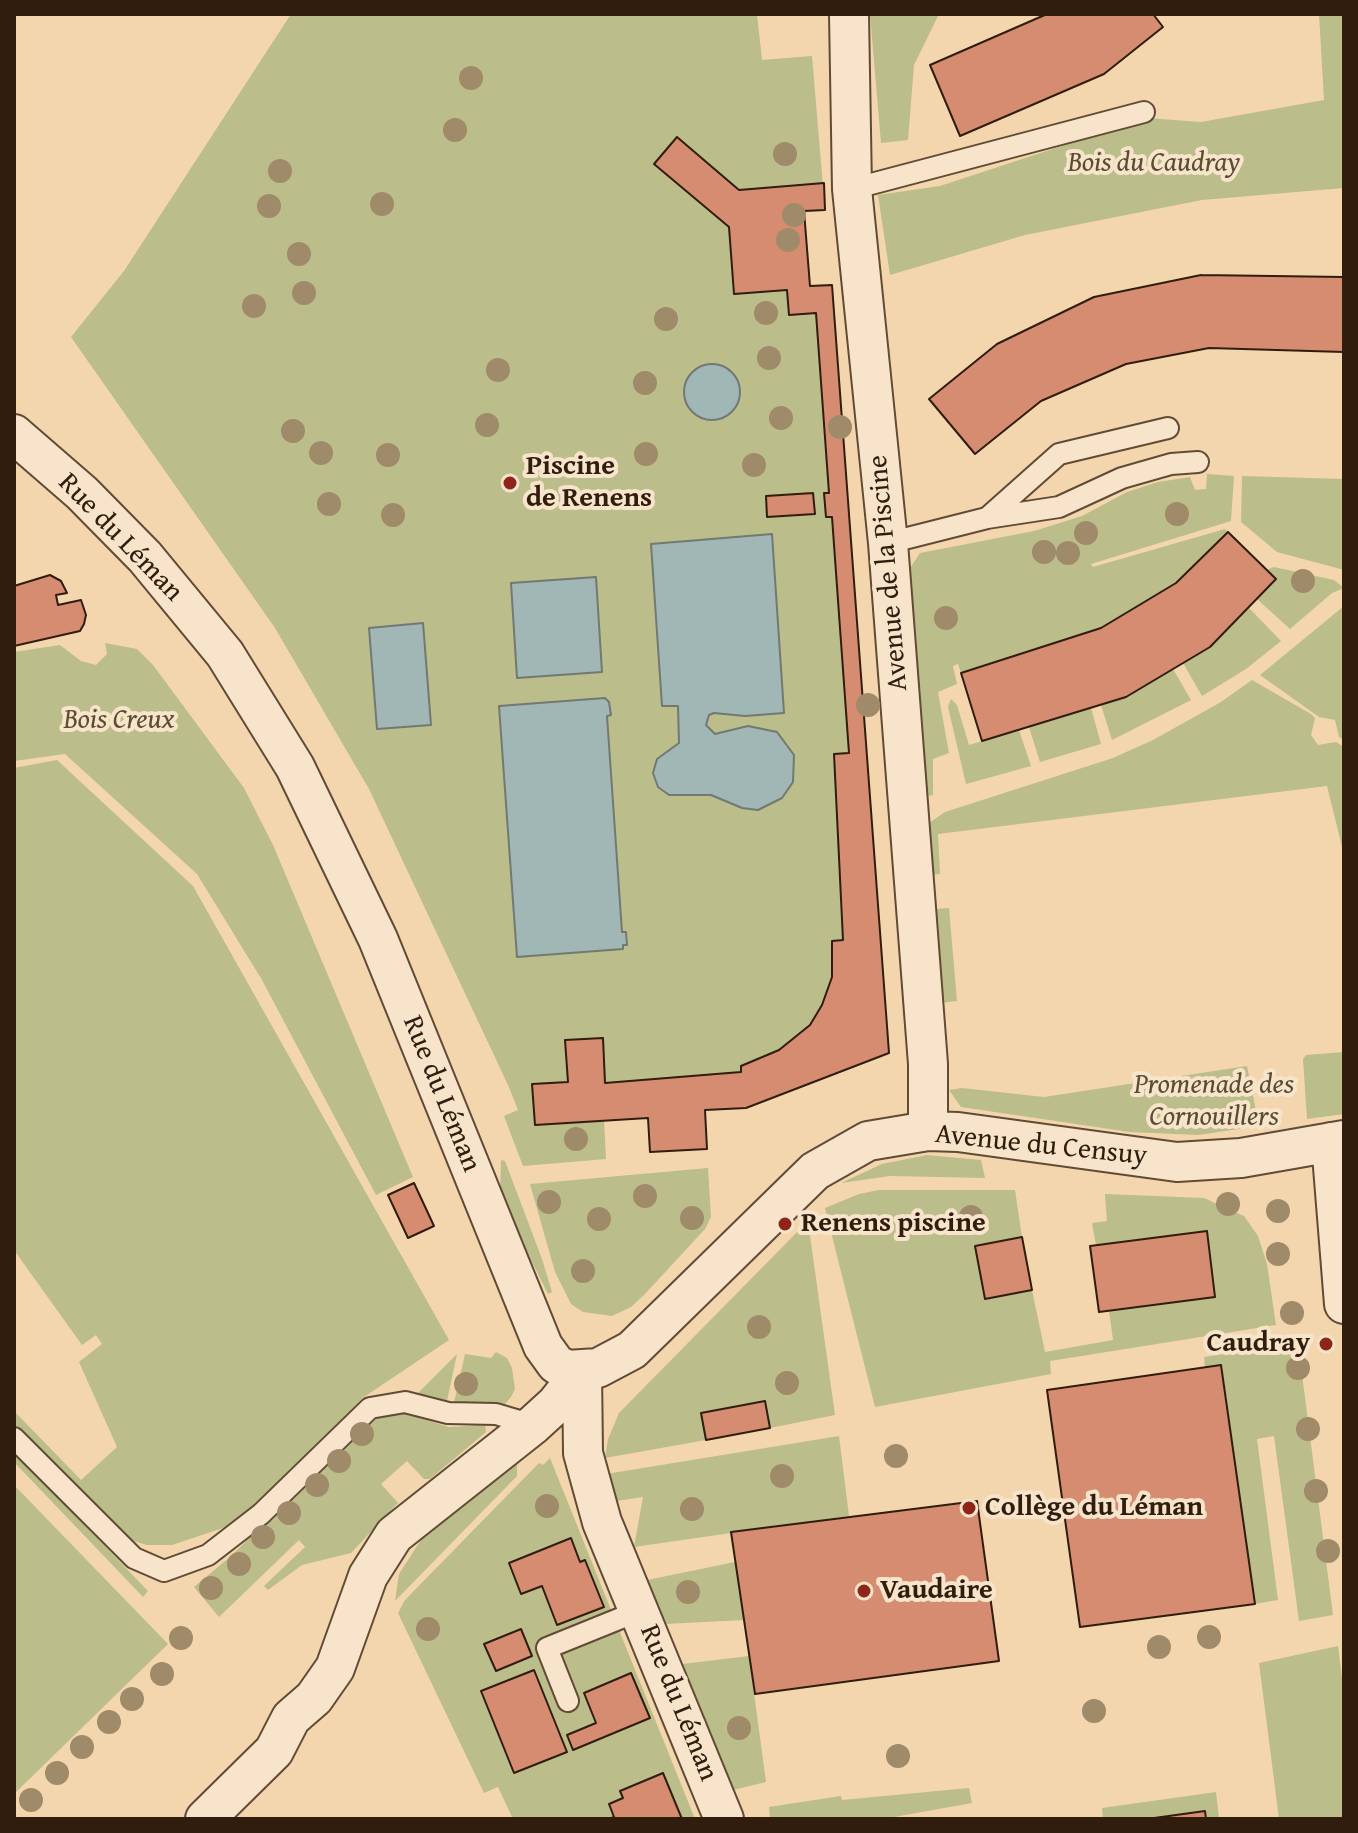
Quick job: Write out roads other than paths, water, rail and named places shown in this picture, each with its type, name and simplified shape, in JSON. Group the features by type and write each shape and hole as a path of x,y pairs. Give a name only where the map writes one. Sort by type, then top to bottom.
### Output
{"street":[{"name":"Avenue de la Piscine","path":"849,14 852,189 888,543 926,1034 928,1131"},
{"name":"Rue du Léman","path":"14,434 82,493 145,557 225,654 295,767 378,939 543,1346 556,1364 567,1370 582,1371 583,1453 602,1522 641,1610 724,1819"},
{"name":"Avenue du Censuy","path":"582,1371 607,1364 632,1350 815,1171 868,1141 928,1131 1043,1141 1177,1162 1241,1158 1338,1141"},
{"path":"1338,1141 1344,1304"},
{"path":"205,1819 274,1751 291,1718 314,1698 335,1668 368,1576 394,1535 533,1425 556,1404 582,1371"}],"lane":[{"path":"852,189 1144,112"},
{"path":"987,518 1059,454 1168,428"},
{"path":"888,543 987,518 1059,507 1122,478 1171,464 1198,462"},
{"path":"14,1438 134,1558 164,1571 208,1555 261,1514 370,1408 405,1402 448,1413 496,1414 533,1425"},
{"path":"568,1701 547,1648 641,1610"}],"water":[{"path":"712,364 732,372 740,392 732,412 712,420 692,412 684,392 692,372"},
{"path":"772,534 784,713 745,716 714,713 709,715 706,725 715,734 748,726 777,732 794,755 793,782 782,798 758,810 742,808 711,795 669,795 658,787 653,773 657,759 679,743 678,706 662,706 651,544"},
{"path":"596,577 602,672 517,678 511,583"},
{"path":"423,623 431,725 377,729 369,628"},
{"path":"605,698 609,702 611,715 607,716 622,932 626,932 627,945 623,945 623,949 517,957 499,706"}],"place":[{"name":"Piscine de Renens","path":"510,483"},
{"name":"Renens piscine","path":"785,1224"},
{"name":"Caudray","path":"1326,1344"},
{"name":"Collège du Léman","path":"969,1508"},
{"name":"Vaudaire","path":"864,1591"}],"park label":[{"name":"Bois du Caudray","path":"1154,164"},
{"name":"Bois Creux","path":"119,721"},
{"name":"Promenade des Cornouillers","path":"1214,1102"}]}
